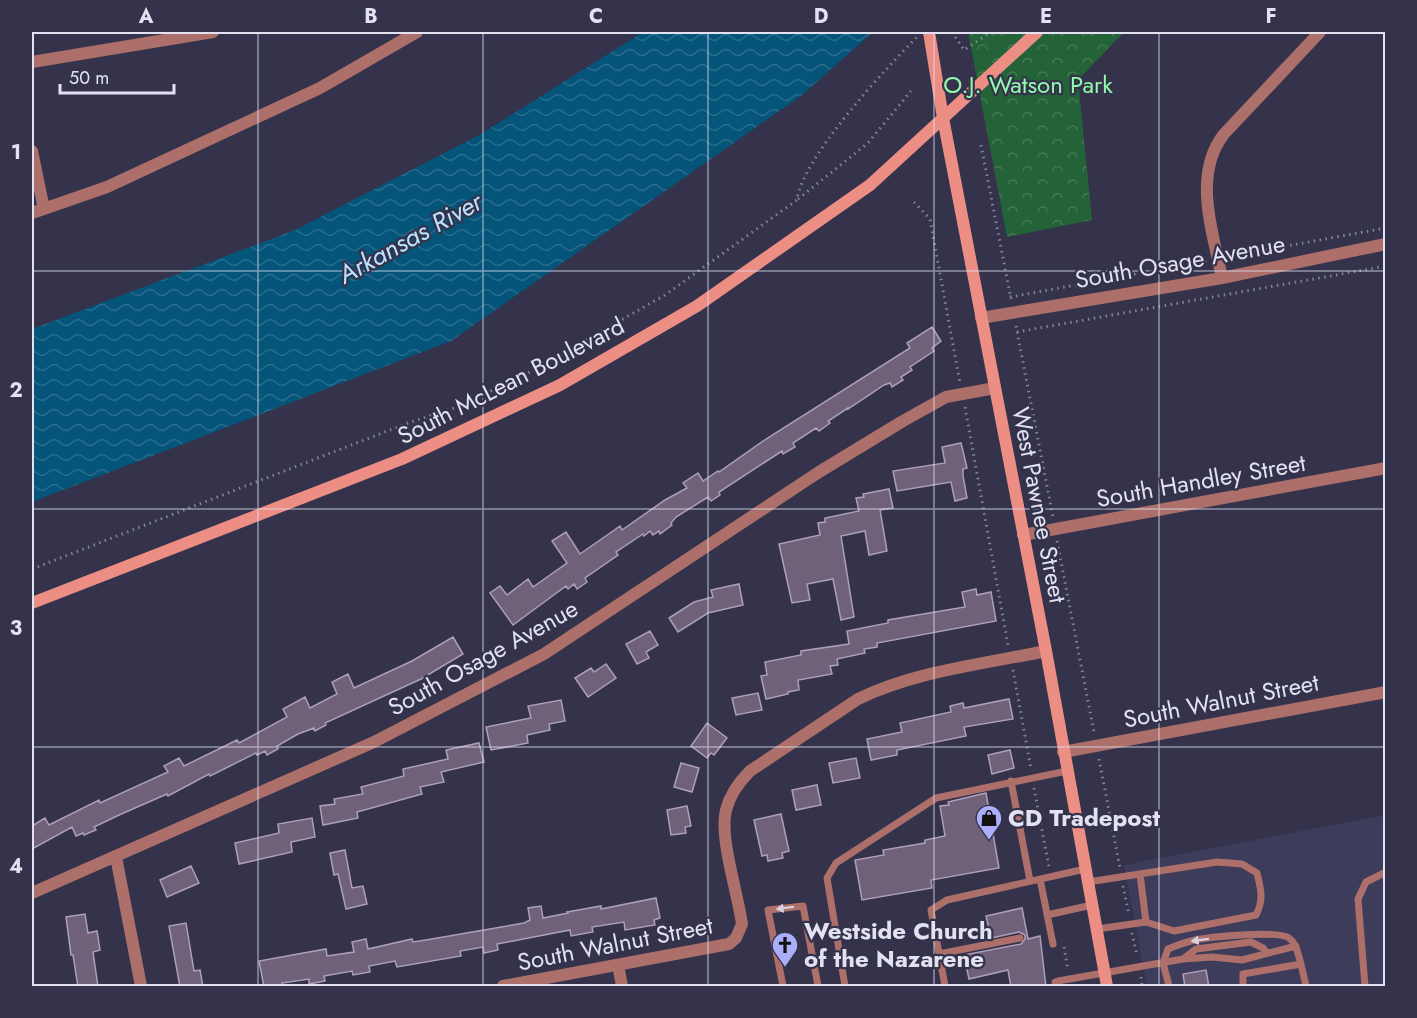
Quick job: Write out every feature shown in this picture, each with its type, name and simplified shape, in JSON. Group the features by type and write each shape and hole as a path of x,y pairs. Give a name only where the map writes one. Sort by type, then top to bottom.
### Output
{"main road":[{"name":"South McLean Boulevard","path":"32,603 402,459 560,385 697,306 870,184 1037,32"},
{"name":"West Pawnee Street","path":"928,35 1046,651 1107,987"}],"street":[{"path":"32,62 213,32"},
{"path":"32,213 107,187 320,88 417,32"},
{"path":"1222,278 1206,190 1208,168 1215,146 1320,32"},
{"path":"32,151 44,209"},
{"name":"South Osage Avenue","path":"981,318 1222,278 1386,244"},
{"name":"South Osage Avenue","path":"32,894 374,742 544,654 819,472 903,421 946,398 995,388"},
{"name":"South Handley Street","path":"1023,535 1386,468"},
{"name":"South Walnut Street","path":"502,987 729,944 741,931 741,918 724,823 730,799 742,779 750,771 858,699 874,692 916,677 1046,651"},
{"name":"South Walnut Street","path":"1063,752 1386,692"},
{"path":"116,857 141,987"},
{"path":"618,965 622,987"}],"lane":[{"path":"845,987 826,878 836,863 936,798 1067,771"},
{"path":"1011,781 1030,881"},
{"path":"1088,882 1217,862 1242,864 1257,873 1262,894 1261,906 1256,915 1174,931 1146,922 1097,929"},
{"path":"945,987 931,910 947,900 1085,868"},
{"path":"1140,874 1146,922"},
{"path":"1365,987 1358,899 1366,882 1385,874"},
{"path":"1040,879 1053,944"},
{"path":"1047,915 1092,905"},
{"path":"783,987 768,910 803,906 818,987"},
{"path":"1169,987 1163,963 1168,949 1192,940 1257,934 1282,935 1289,938 1296,946 1306,987"},
{"path":"939,954 1020,938"},
{"path":"1183,959 1196,949 1251,942 1263,948 1267,953"},
{"path":"1056,987 1055,982 1138,966 1212,957 1242,960 1296,946"},
{"path":"1243,987 1243,974 1301,964"}],"path":[{"path":"952,32 964,50 992,32"},
{"path":"797,200 798,188 817,156 850,112 882,73 928,35"},
{"path":"32,569 408,423 454,408 523,376 665,295 797,200 868,142 911,91"},
{"path":"981,145 1142,987"},
{"path":"914,202 930,219 1051,876"},
{"path":"1010,297 1386,228"},
{"path":"1017,332 1386,266"},
{"path":"1064,946 1070,979"}],"shaded area":[{"path":"1385,815 1385,986 1147,986 1124,865"}],"green space":[{"name":"O.J. Watson Park","path":"968,32 1124,32 1078,80 1092,220 1007,237"}],"water":[{"name":"Arkansas River","path":"643,32 873,32 802,95 451,341 32,502 32,329 295,230 481,134"}],"building":[{"path":"932,327 941,341 932,348 934,351 910,367 912,370 901,377 903,380 892,387 890,383 884,385 828,421 830,423 819,431 816,428 793,443 795,447 783,454 782,451 719,492 720,495 711,501 708,497 676,517 672,525 660,534 659,531 653,535 650,531 644,536 643,534 616,552 618,555 585,578 587,582 577,589 574,584 568,589 566,586 513,625 490,593 500,586 507,595 528,579 533,587 567,563 552,541 566,532 580,554 620,526 622,530 665,500 687,488 683,483 698,473 703,481 719,472 766,439 910,348 907,343"},
{"path":"961,443 967,468 963,469 963,476 967,498 955,501 951,482 897,491 893,471 945,463 942,447"},
{"path":"889,489 893,508 880,510 887,551 869,555 865,531 841,536 854,617 841,620 833,579 807,584 810,600 792,603 779,544 820,535 818,523 825,522 825,518 859,511 856,498 864,497 863,494"},
{"path":"739,584 743,605 708,613 678,632 669,618 694,602 713,597 711,590"},
{"path":"976,589 977,595 991,592 996,621 877,643 877,647 864,649 865,653 837,659 838,665 830,666 832,674 798,680 799,690 766,699 761,676 767,675 765,662 801,655 801,651 849,644 847,631 888,623 888,620 965,607 962,592"},
{"path":"650,631 658,645 646,652 649,658 637,664 626,644"},
{"path":"453,637 463,654 421,679 325,723 326,725 315,731 314,728 298,734 277,746 278,749 267,755 265,751 257,755 256,753 168,796 167,794 94,827 96,830 76,836 72,827 32,849 32,826 45,818 49,825 99,800 100,803 168,772 164,766 179,758 184,766 237,740 239,743 287,717 283,709 305,697 310,708 337,694 332,682 348,674 354,688 412,661"},
{"path":"606,664 616,678 588,697 575,678 591,668 594,672"},
{"path":"758,693 762,710 736,715 732,698"},
{"path":"1009,699 1013,719 964,727 966,736 897,750 897,755 871,760 867,739 902,732 900,723 951,712 950,706 963,703 964,708"},
{"path":"561,700 565,721 549,724 550,730 527,735 528,743 491,750 486,727 531,718 528,706"},
{"path":"707,723 727,738 714,755 711,753 707,758 691,746"},
{"path":"479,743 484,762 441,772 444,782 420,787 422,794 357,812 358,818 323,825 320,806 335,804 334,799 363,794 361,787 404,776 403,769 448,759 446,750"},
{"path":"1010,750 1014,768 992,774 988,755"},
{"path":"856,758 860,778 833,783 829,763"},
{"path":"681,763 699,768 692,792 674,787"},
{"path":"817,785 821,805 796,810 792,790"},
{"path":"986,793 999,868 931,880 932,888 862,900 855,860 884,855 883,850 925,843 925,840 945,836 940,806"},
{"path":"687,806 691,826 685,827 686,833 671,835 667,810"},
{"path":"781,814 789,851 782,853 783,858 768,861 767,855 762,856 754,820"},
{"path":"312,818 315,837 291,842 292,852 239,864 235,843 279,833 278,824"},
{"path":"345,850 352,888 363,886 367,904 346,909 338,874 334,875 330,853"},
{"path":"191,866 199,883 167,897 160,880"},
{"path":"656,898 660,918 654,920 655,925 625,930 624,922 592,927 593,932 571,936 570,930 497,944 498,950 484,953 483,947 460,951 461,956 397,967 395,961 369,966 370,972 353,975 352,971 324,976 325,981 309,984 309,979 282,983 283,987 264,987 259,961 326,949 327,956 354,952 352,942 366,939 368,949 412,939 413,942 524,923 530,920 528,908 541,906 543,918"},
{"path":"1022,908 1028,939 1040,936 1046,987 1011,987 1008,970 969,979 964,955 1021,944 1025,939 1025,935 1019,932 991,938 986,916"},
{"path":"85,914 88,933 97,931 100,950 93,952 98,987 78,987 73,955 71,955 66,917"},
{"path":"186,923 194,971 200,970 203,987 180,987 169,926"},
{"path":"1206,970 1209,987 1185,987 1183,974"}],"place":[{"name":"CD Tradepost","path":"989,841"},
{"name":"Westside Church of the Nazarene","path":"785,968"}]}
